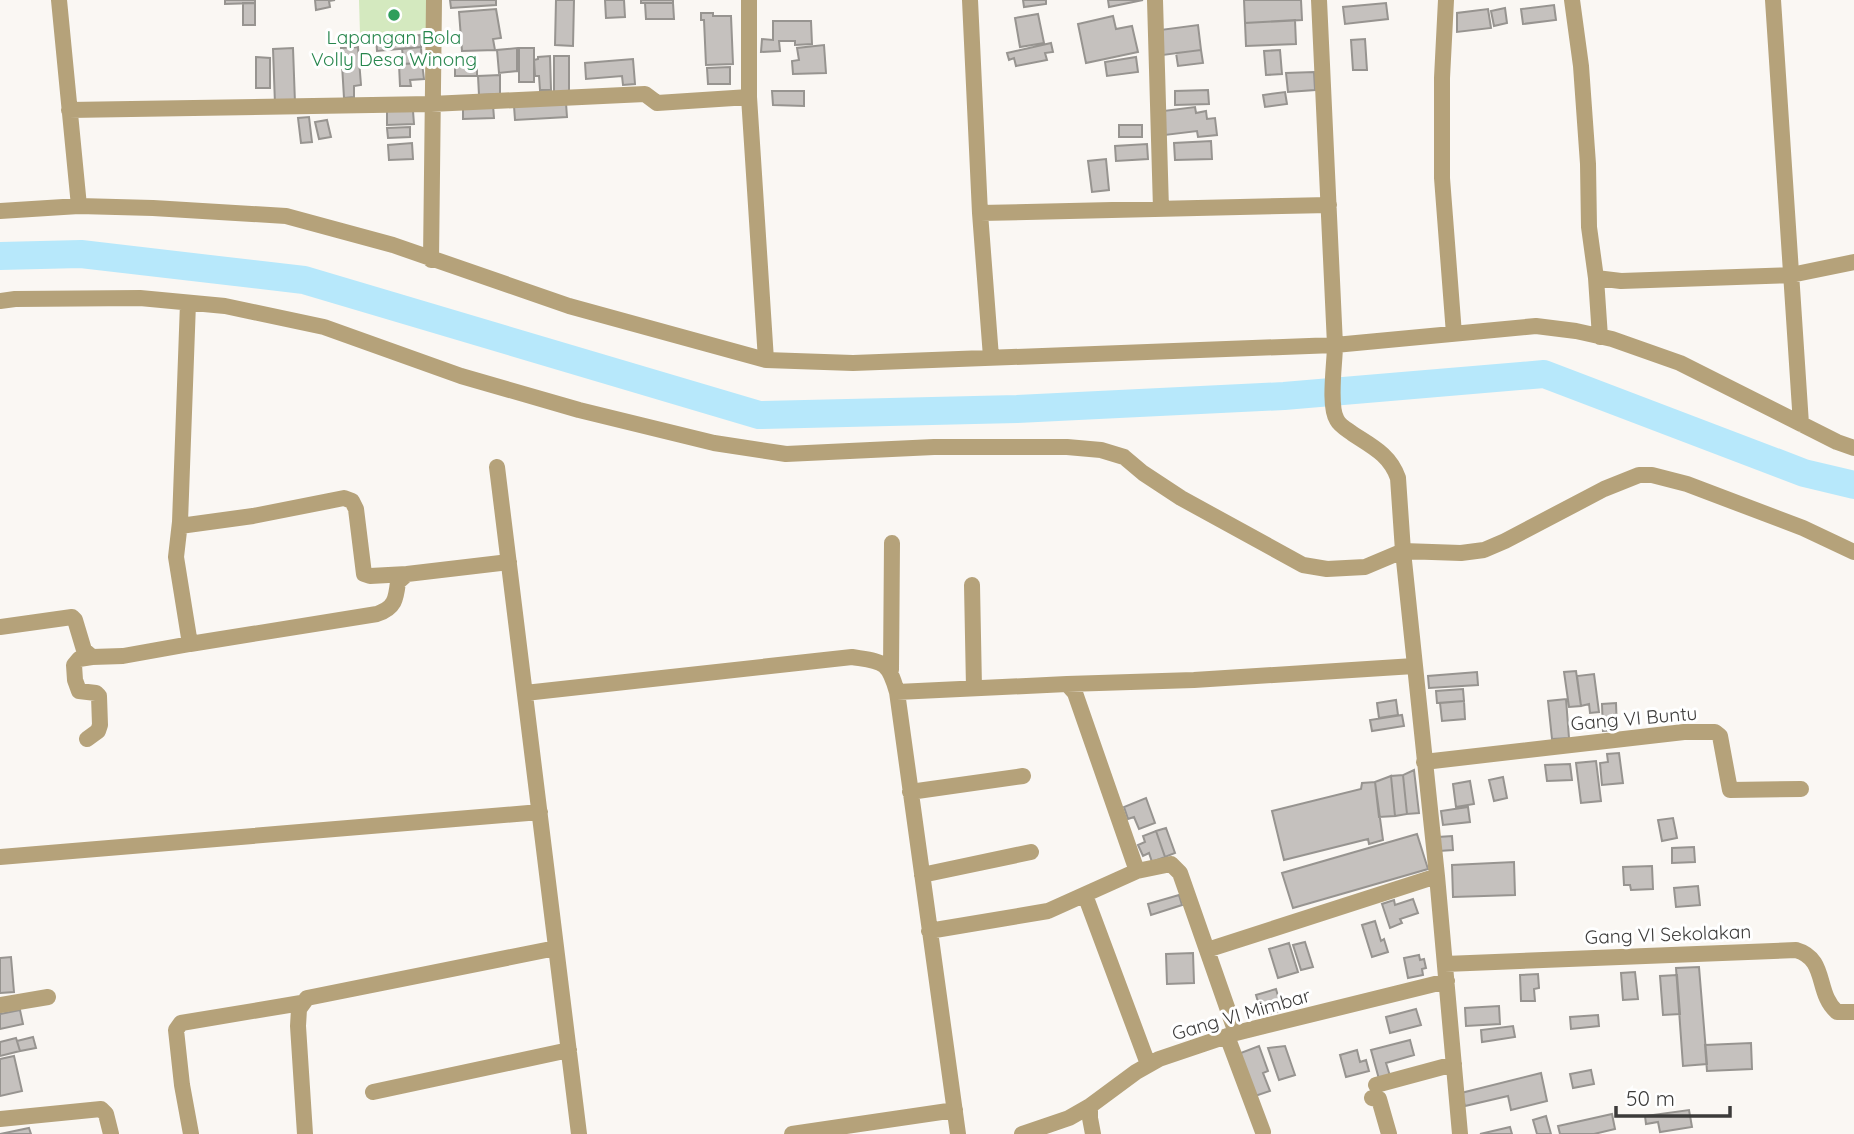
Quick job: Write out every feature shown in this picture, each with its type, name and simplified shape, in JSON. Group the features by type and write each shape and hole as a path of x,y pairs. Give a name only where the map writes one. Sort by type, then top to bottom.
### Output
{"street":[{"path":"59,0 79,206"},
{"path":"431,260 435,0"},
{"path":"749,0 748,97 766,360"},
{"path":"970,0 980,213 991,357"},
{"path":"1155,0 1161,209"},
{"path":"1319,0 1335,345 1333,408 1337,422 1383,453 1395,468 1398,478 1461,1134"},
{"path":"1446,0 1442,78 1442,178 1454,334"},
{"path":"1572,0 1581,66 1588,164 1589,227 1600,337"},
{"path":"1773,0 1801,424"},
{"path":"69,110 432,104 646,94 657,103 748,97"},
{"path":"980,213 1329,205"},
{"path":"0,211 79,206 286,216 393,245 569,306 766,360 853,363 1335,345 1536,326 1600,337 1679,363 1854,448"},
{"path":"1596,278 1621,281 1791,275 1854,262"},
{"path":"0,301 140,298 225,306 324,327 461,376 579,410 714,443 786,454 934,447 1067,447 1101,450 1124,457 1181,498 1303,565 1327,569 1366,567 1403,551 1461,553 1484,550 1604,489 1639,475 1652,475 1687,484 1803,528 1854,552"},
{"path":"188,303 180,526 176,557 190,644"},
{"path":"497,467 579,1134"},
{"path":"180,526 253,516 344,498 352,500 356,509 364,574 407,574 509,562"},
{"path":"892,543 891,670 897,692 958,1134"},
{"path":"87,739 98,731 100,725 99,696 96,693 79,691 74,665 79,659 123,656 377,614 388,611 395,603 398,582 407,574"},
{"path":"972,585 974,688"},
{"path":"0,627 72,617 84,650 92,657"},
{"path":"525,693 852,657 879,661 891,670"},
{"path":"897,692 1194,680 1415,666"},
{"path":"1067,684 1075,693 1137,871"},
{"name":"Gang VI Buntu","path":"1424,762 1684,732 1716,732 1720,736 1730,790 1801,789"},
{"path":"911,792 1023,776"},
{"path":"0,857 540,812"},
{"path":"922,875 1031,852"},
{"path":"929,931 1048,911 1137,871 1171,864 1180,873 1208,950 1263,1132"},
{"path":"1208,950 1437,876"},
{"path":"1086,895 1148,1064"},
{"path":"191,1134 176,1030 181,1023 301,1003 313,996 556,948"},
{"name":"Gang VI Sekolakan","path":"1445,964 1796,950 1807,953 1815,961 1828,1005 1837,1012 1854,1012"},
{"name":"Gang VI Mimbar","path":"1021,1134 1069,1118 1148,1064 1232,1035 1447,981"},
{"path":"0,1005 48,997"},
{"path":"301,1003 298,1026 305,1134"},
{"path":"373,1092 569,1050"},
{"path":"1389,1134 1374,1091 1454,1064"},
{"path":"1090,1106 1093,1134"},
{"path":"0,1119 101,1109 106,1114 111,1134"},
{"path":"792,1134 955,1110"}],"green space":[{"name":"Lapangan Bola Volly Desa Winong","path":"359,0 428,0 428,30 360,34"}],"building":[{"path":"225,0 255,0 255,3 225,4"},
{"path":"315,0 335,0 329,1 330,7 316,10"},
{"path":"450,0 496,0 496,5 451,8"},
{"path":"556,0 574,0 573,46 555,45"},
{"path":"605,0 624,0 625,17 606,18"},
{"path":"641,0 673,0 673,3 641,3"},
{"path":"1023,0 1046,0 1046,4 1024,7"},
{"path":"1108,0 1143,0 1109,7"},
{"path":"1244,0 1301,0 1302,20 1245,23"},
{"path":"243,3 255,3 255,25 243,25"},
{"path":"645,3 673,3 674,19 646,19"},
{"path":"1386,3 1388,19 1345,24 1343,7"},
{"path":"1554,5 1556,20 1523,24 1521,9"},
{"path":"1505,8 1507,23 1494,26 1491,11"},
{"path":"496,9 501,38 493,39 495,50 462,51 459,12"},
{"path":"1488,9 1491,28 1457,32 1457,13"},
{"path":"701,13 731,16 733,64 706,65 704,20 701,20"},
{"path":"1038,14 1044,43 1020,47 1015,18"},
{"path":"1113,16 1116,29 1132,26 1138,52 1086,63 1078,24"},
{"path":"1295,20 1296,44 1246,46 1245,23"},
{"path":"773,21 811,21 812,44 795,45 795,41 779,41 780,51 761,52 762,39 773,40"},
{"path":"1198,25 1201,50 1163,55 1160,30"},
{"path":"420,35 421,47 377,51 376,38"},
{"path":"1365,39 1367,70 1353,70 1351,40"},
{"path":"1051,43 1053,52 1045,53 1047,60 1016,66 1014,58 1009,60 1007,53"},
{"path":"824,45 826,73 793,74 792,61 799,60 797,48"},
{"path":"358,47 361,85 354,86 354,97 344,98 341,48"},
{"path":"421,47 422,63 404,64 402,49"},
{"path":"293,48 295,103 275,104 273,49"},
{"path":"517,48 517,71 499,73 497,50"},
{"path":"519,48 534,48 534,82 519,82"},
{"path":"1201,50 1203,63 1178,66 1176,53"},
{"path":"1280,50 1282,74 1266,75 1264,51"},
{"path":"455,56 477,58 477,76 455,76"},
{"path":"550,56 551,90 540,90 539,76 535,76 534,60"},
{"path":"554,56 569,56 569,94 554,94"},
{"path":"256,57 270,58 270,88 256,88"},
{"path":"1136,57 1138,72 1107,76 1105,62"},
{"path":"633,59 635,84 623,85 622,76 586,79 585,63"},
{"path":"422,63 424,79 410,80 411,86 400,86 399,64"},
{"path":"730,67 730,84 708,84 707,68"},
{"path":"1314,72 1315,90 1288,92 1286,73"},
{"path":"500,75 500,94 479,95 478,76"},
{"path":"1208,90 1209,104 1175,105 1175,91"},
{"path":"772,91 804,91 804,106 773,105"},
{"path":"1285,92 1287,104 1265,107 1263,95"},
{"path":"566,103 567,117 515,120 514,106"},
{"path":"463,105 493,105 494,118 463,119"},
{"path":"1195,107 1196,113 1206,111 1207,119 1215,118 1217,135 1198,137 1197,131 1165,135 1163,111"},
{"path":"387,111 413,111 414,124 387,125"},
{"path":"309,117 312,142 301,143 298,118"},
{"path":"327,120 331,137 319,139 315,122"},
{"path":"1119,125 1142,125 1142,137 1119,137"},
{"path":"410,127 410,137 388,138 387,128"},
{"path":"1211,141 1212,159 1175,160 1174,143"},
{"path":"412,143 413,159 389,160 388,145"},
{"path":"1147,144 1148,159 1116,161 1115,146"},
{"path":"1106,159 1109,190 1092,192 1088,161"},
{"path":"1576,671 1581,706 1569,707 1564,672"},
{"path":"1477,672 1478,685 1429,688 1428,676"},
{"path":"1594,674 1599,712 1590,713 1589,704 1581,706 1577,676"},
{"path":"1463,689 1464,701 1437,703 1436,691"},
{"path":"1566,699 1569,738 1552,739 1548,701"},
{"path":"1396,700 1398,715 1379,718 1377,703"},
{"path":"1464,701 1465,719 1442,721 1440,703"},
{"path":"1616,703 1617,730 1603,731 1602,704"},
{"path":"1402,715 1404,726 1372,731 1370,720"},
{"path":"1619,753 1623,783 1602,785 1600,763 1608,762 1607,754"},
{"path":"1596,761 1601,801 1581,803 1576,763"},
{"path":"1570,764 1572,780 1547,781 1545,765"},
{"path":"1414,770 1419,813 1407,814 1403,775"},
{"path":"1403,775 1407,814 1395,816 1391,776"},
{"path":"1391,776 1395,816 1379,817 1375,782"},
{"path":"1503,777 1507,798 1494,801 1489,780"},
{"path":"1470,781 1474,804 1456,807 1453,784"},
{"path":"1375,782 1383,840 1369,844 1368,839 1284,860 1272,811 1361,789 1362,783"},
{"path":"1146,798 1155,823 1139,829 1134,817 1128,819 1124,807"},
{"path":"1468,807 1470,822 1443,825 1441,811"},
{"path":"1673,818 1677,838 1662,841 1658,820"},
{"path":"1166,828 1175,853 1165,857 1156,831"},
{"path":"1156,831 1165,857 1152,862 1149,853 1143,856 1138,845 1145,842 1143,836"},
{"path":"1417,834 1428,869 1293,908 1282,873"},
{"path":"1452,836 1453,850 1439,851 1438,837"},
{"path":"1694,847 1695,862 1672,863 1672,848"},
{"path":"1514,862 1515,895 1453,897 1452,865"},
{"path":"1652,866 1653,889 1631,890 1630,885 1624,885 1623,867"},
{"path":"1698,886 1700,905 1676,907 1674,888"},
{"path":"1179,895 1182,905 1151,915 1148,904"},
{"path":"1413,899 1418,913 1400,919 1402,923 1390,928 1382,904 1394,900 1395,905"},
{"path":"1375,921 1381,941 1384,939 1388,952 1372,957 1362,925"},
{"path":"1305,942 1313,967 1301,970 1293,945"},
{"path":"1289,943 1298,972 1278,978 1269,949"},
{"path":"1193,953 1194,983 1167,984 1166,954"},
{"path":"1419,955 1420,960 1424,959 1426,968 1422,969 1423,975 1408,978 1404,958"},
{"path":"11,957 14,992 0,993 0,958"},
{"path":"1699,967 1707,1064 1683,1066 1676,968"},
{"path":"1635,972 1638,999 1623,1000 1621,973"},
{"path":"1538,974 1539,988 1534,989 1535,1001 1521,1001 1520,975"},
{"path":"1677,975 1680,1014 1663,1015 1660,976"},
{"path":"1276,989 1282,1010 1262,1016 1256,995"},
{"path":"1499,1006 1500,1024 1466,1026 1465,1008"},
{"path":"1416,1009 1421,1025 1390,1033 1386,1017"},
{"path":"20,1010 23,1024 0,1029 0,1014"},
{"path":"1598,1015 1599,1026 1571,1029 1570,1017"},
{"path":"1513,1026 1515,1037 1482,1042 1481,1030"},
{"path":"33,1037 36,1048 20,1051 17,1041"},
{"path":"16,1038 20,1051 0,1056 0,1042"},
{"path":"1410,1040 1414,1055 1386,1063 1390,1076 1379,1079 1371,1050"},
{"path":"1751,1043 1752,1069 1707,1071 1705,1045"},
{"path":"1259,1046 1268,1071 1263,1073 1270,1091 1255,1096 1238,1054"},
{"path":"1285,1046 1295,1075 1279,1080 1268,1048"},
{"path":"1357,1050 1360,1062 1366,1060 1369,1071 1346,1077 1340,1055"},
{"path":"14,1056 22,1091 0,1096 0,1059"},
{"path":"1591,1070 1594,1084 1573,1088 1570,1074"},
{"path":"1541,1073 1547,1101 1511,1110 1508,1096 1465,1106 1461,1093"},
{"path":"1689,1110 1692,1127 1660,1132 1658,1122 1646,1124 1645,1116"},
{"path":"1612,1114 1615,1129 1594,1134 1560,1134 1558,1126"},
{"path":"1546,1116 1551,1134 1537,1134 1533,1120"},
{"path":"1510,1127 1512,1134 1480,1134"},
{"path":"29,1128 31,1134 0,1134"}],"waterway":[{"path":"0,256 81,254 304,280 759,415 1017,409 1284,396 1544,374 1804,473 1854,485"}],"place":[{"name":"Lapangan Bola Volly Desa Winong","path":"394,15"}]}
